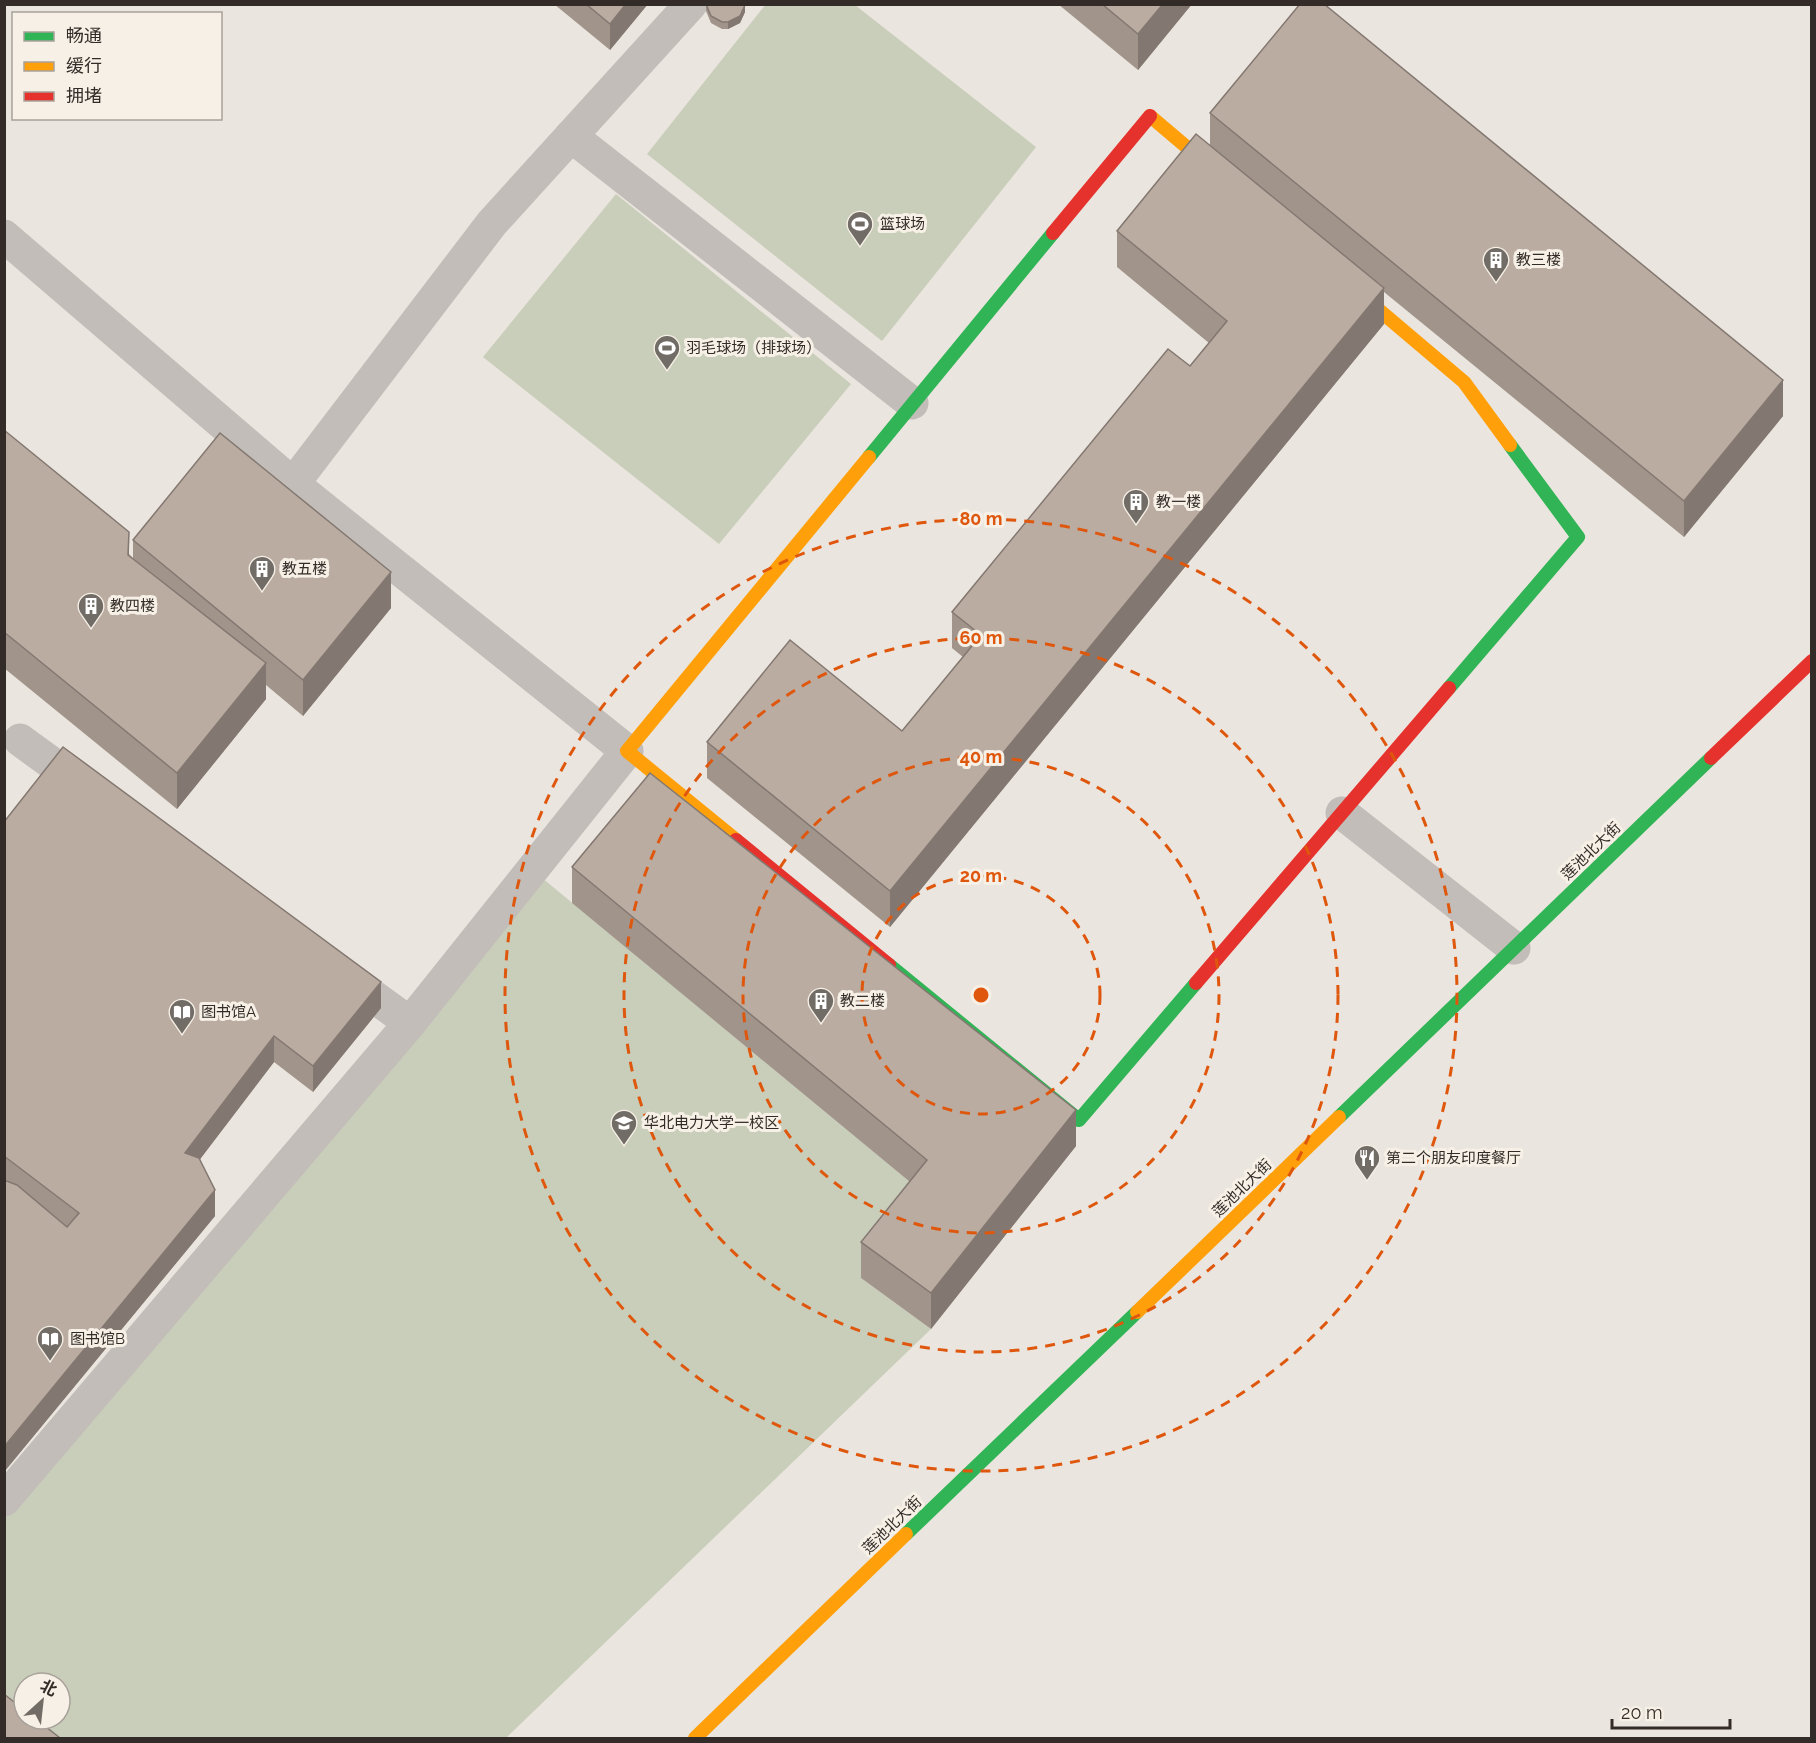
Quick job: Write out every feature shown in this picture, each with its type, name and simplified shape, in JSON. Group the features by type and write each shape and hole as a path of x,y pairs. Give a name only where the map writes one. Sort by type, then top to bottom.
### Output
{"street":[{"path":"293,484 492,223 692,4"},
{"path":"4,236 293,484 627,751 1079,1120 1578,537 1464,382 1150,116 627,751 410,1023 4,1500"},
{"path":"571,136 912,403"},
{"name":"莲池北大街","path":"695,1738 1812,662"},
{"path":"10,742 106,802"},
{"path":"1342,813 1514,948"},
{"path":"324,961 410,1023"}],"green space":[{"name":"篮球场","path":"766,4 855,5 1036,147 882,341 647,154"},
{"name":"羽毛球场（排球场）","path":"616,194 851,384 719,544 483,357"},
{"path":"530,868 927,1196 861,1278 931,1329 506,1738 40,1738 31,1731 72,1731 72,1671 12,1671 12,1716 5,1710 5,1492"}],"building":[{"path":"586,4 626,4 610,24"},
{"path":"706,4 745,5 740,16 728,22 722,22 711,16"},
{"path":"1102,4 1163,4 1138,34"},
{"name":"教三楼","path":"1300,4 1324,4 1783,380 1684,501 1210,113"},
{"name":"教一楼","path":"1196,134 1384,288 890,891 707,742 790,640 902,731 981,635 952,612 1168,349 1190,366 1227,321 1117,231"},
{"name":"教四楼","path":"4,430 129,532 128,555 266,663 177,773 4,632"},
{"name":"教五楼","path":"220,433 391,572 303,680 133,540"},
{"name":"图书馆A","path":"63,747 381,982 313,1066 274,1036 185,1153 199,1158 215,1190 4,1447 4,1180 17,1185 67,1227 79,1213 4,1156 4,822"},
{"name":"教二楼","path":"650,773 1076,1110 931,1293 861,1242 927,1160 572,867"},
{"path":"4,1694 12,1700 12,1731 51,1731 60,1738 4,1738"}],"traffic: fast":[{"path":"869,457 1053,233"},
{"path":"1449,688 1578,537 1510,445"},
{"path":"1339,1117 1711,758"},
{"path":"889,965 1079,1120 1196,983"},
{"path":"906,1534 1137,1312"}],"traffic: slow":[{"path":"1150,116 1464,382 1510,445"},
{"path":"736,840 627,751 869,457"},
{"path":"1137,1312 1339,1117"},
{"path":"695,1738 906,1534"}],"traffic: jam":[{"path":"1053,233 1150,116"},
{"path":"1711,758 1812,661"},
{"path":"1196,983 1449,688"},
{"path":"736,840 889,965"}],"place":[{"name":"篮球场","path":"860,247"},
{"name":"教三楼","path":"1496,283"},
{"name":"羽毛球场（排球场）","path":"667,371"},
{"name":"教一楼","path":"1136,525"},
{"name":"教五楼","path":"262,592"},
{"name":"教四楼","path":"91,629"},
{"name":"教二楼","path":"821,1024"},
{"name":"图书馆A","path":"182,1035"},
{"name":"华北电力大学一校区","path":"624,1146"},
{"name":"第二个朋友印度餐厅","path":"1367,1181"},
{"name":"图书馆B","path":"50,1362"}]}
